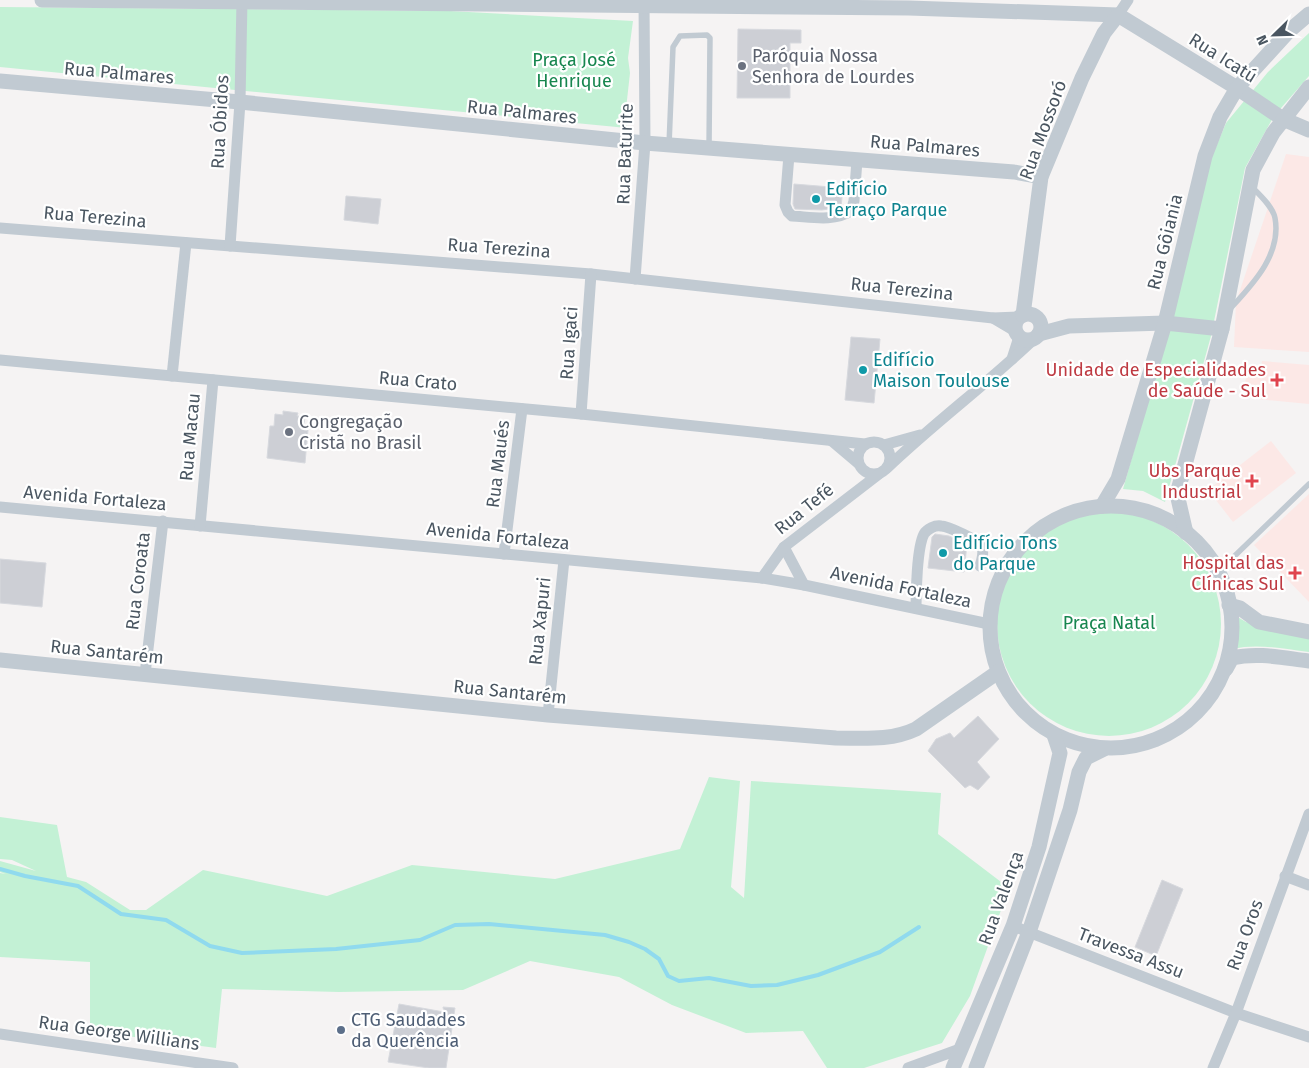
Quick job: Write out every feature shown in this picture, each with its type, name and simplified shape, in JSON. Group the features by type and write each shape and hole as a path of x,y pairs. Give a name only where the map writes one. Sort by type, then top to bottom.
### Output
{"street":[{"path":"42,0 909,4 1118,15"},
{"name":"Rua Mossoró","path":"1027,327 1041,177 1082,78 1104,33 1128,0"},
{"name":"Rua Óbidos","path":"230,246 240,102 242,1"},
{"name":"Rua Baturite","path":"635,280 645,143 644,3"},
{"name":"Rua Gôiania","path":"1102,506 1118,478 1165,322 1205,156 1220,118 1237,88 1289,31 1309,14"},
{"name":"Rua Icatú","path":"1118,15 1237,88 1283,119 1309,130"},
{"name":"Rua Palmares","path":"0,80 645,143 1014,172 1041,177"},
{"path":"1186,533 1177,494 1223,322 1253,170 1273,133 1309,88"},
{"path":"789,155 785,205 792,216 834,218 844,216 851,211 854,201 857,160"},
{"name":"Rua Terezina","path":"0,228 591,274 994,318 1027,327 1223,322"},
{"path":"172,376 186,243"},
{"name":"Rua Igaci","path":"581,414 591,274"},
{"name":"Rua Tefé","path":"762,578 784,547 883,471 922,434 1011,360 1027,327"},
{"name":"Rua Crato","path":"0,360 581,414 865,444"},
{"name":"Rua Macau","path":"200,526 213,380"},
{"name":"Rua Maués","path":"504,554 522,409"},
{"name":"Rua Tefé","path":"884,445 922,434"},
{"path":"832,441 869,474 883,471 890,458 888,449 884,445 875,442 865,444 858,452 859,465"},
{"name":"Rua Tefé","path":"852,494 859,465"},
{"path":"1220,679 1228,655 1231,630 1229,605 1218,572 1206,553 1186,533 1161,517 1132,508 1102,506 1067,513 1036,531 1012,557 995,588 989,624 998,672 1012,697 1030,718 1054,734 1078,744 1104,748 1133,747 1160,738 1184,724 1205,704 1220,679 1232,658 1261,654 1309,661"},
{"name":"Avenida Fortaleza","path":"0,507 762,578 989,624"},
{"name":"Rua Coroata","path":"145,674 163,521"},
{"path":"916,608 917,580 922,542 924,533 930,528 942,526 977,541 982,545 983,553 980,566"},
{"path":"784,547 804,585"},
{"name":"Rua Xapuri","path":"548,715 564,560"},
{"path":"1229,605 1240,608 1259,622 1309,632"},
{"name":"Rua Santarém","path":"0,660 548,715 836,738 871,738 902,735 916,729 998,672"},
{"name":"Rua Valença","path":"953,1068 1013,926 1039,847 1058,769 1060,753 1054,734"},
{"name":"Rua Valença","path":"976,1068 1029,932 1070,810 1079,772 1086,758 1104,748"},
{"name":"Rua Oros","path":"1213,1068 1236,1013 1309,814"},
{"path":"1285,876 1309,885"},
{"name":"Travessa Assu","path":"1013,926 1236,1013 1309,1038"},
{"name":"Rua George Willians","path":"0,1034 233,1068"},
{"path":"908,1068 960,1050"}],"lane":[{"path":"668,145 672,47 680,36 707,35 710,38 709,148"},
{"path":"1223,322 1266,266 1275,240 1275,217 1264,200 1250,185"},
{"path":"1218,572 1309,484"}],"shaded area":[{"path":"1286,154 1309,157 1309,352 1234,347 1236,302"},
{"name":"Unidade de Especialidades de Saúde - Sul","path":"1262,361 1309,365 1309,404 1256,399 1258,394 1245,394 1246,365 1261,366"},
{"name":"Ubs Parque Industrial","path":"1271,441 1296,473 1233,522 1208,490"},
{"name":"Hospital das Clínicas Sul","path":"1309,494 1309,602 1254,545"}],"green space":[{"name":"Praça José Henrique","path":"0,7 450,11 633,21 628,58 630,73 626,109 627,128 0,67"},
{"path":"1309,33 1309,76 1274,116 1245,168 1211,336 1165,502 1143,491 1123,489 1168,331 1211,159 1226,123 1268,72"},
{"name":"Praça Natal","path":"1109,512 1131,514 1152,521 1171,531 1188,545 1202,562 1212,581 1219,602 1221,624 1219,646 1212,667 1202,686 1188,703 1171,717 1152,727 1131,734 1109,736 1087,734 1066,727 1047,717 1030,703 1016,686 1006,667 999,646 997,624 999,602 1006,581 1016,562 1030,545 1047,531 1066,521 1087,514"},
{"path":"1236,616 1246,622 1309,634 1309,652 1261,647 1232,649 1236,631"},
{"path":"709,777 740,781 731,887 744,898 751,781 941,793 938,834 1009,888 970,996 942,1043 864,1068 827,1068 803,1031 746,1033 672,1005 619,977 530,961 463,990 339,992 222,989 216,1048 90,1031 90,962 0,957 0,873 6,874 0,872 0,861 36,871 12,860 0,859 0,817 57,825 67,877 86,882 130,910 146,910 203,870 327,896 412,865 555,879 680,849"}],"building":[{"path":"738,29 801,30 801,43 790,43 790,98 737,98"},
{"name":"Edifício Terraço Parque","path":"794,184 843,188 841,207 822,210 795,209 793,204"},
{"path":"346,196 381,199 378,224 344,220"},
{"name":"Edifício Maison Toulouse","path":"851,337 880,339 874,403 845,400"},
{"name":"Congregação Cristã no Brasil","path":"283,411 298,413 297,416 305,417 303,429 308,430 305,463 267,458 270,426 274,426 275,414 283,415"},
{"name":"Edifício Tons do Parque","path":"935,534 949,536 967,544 964,572 928,568 932,537"},
{"path":"0,559 46,563 42,607 0,603"},
{"path":"978,716 999,739 977,762 990,777 978,790 970,785 965,788 928,751 936,739 950,733 954,738"},
{"path":"1162,880 1183,889 1156,956 1135,947"},
{"path":"399,1004 444,1012 443,1007 455,1008 446,1068 429,1068 388,1062"}],"waterway":[{"path":"0,869 25,876 78,886 121,914 166,920 210,946 242,953 336,949 420,940 455,925 489,924 605,935 645,949 659,959 668,976 679,981 709,978 751,986 777,985 818,975 880,952 919,927"}],"place":[{"name":"Paróquia Nossa Senhora de Lourdes","path":"742,66"},
{"name":"Edifício Terraço Parque","path":"816,199"},
{"name":"Edifício Maison Toulouse","path":"863,370"},
{"name":"Unidade de Especialidades de Saúde - Sul","path":"1277,380"},
{"name":"Congregação Cristã no Brasil","path":"289,432"},
{"name":"Ubs Parque Industrial","path":"1252,481"},
{"name":"Edifício Tons do Parque","path":"943,553"},
{"name":"Hospital das Clínicas Sul","path":"1295,573"},
{"name":"CTG Saudades da Querência","path":"341,1030"}]}
